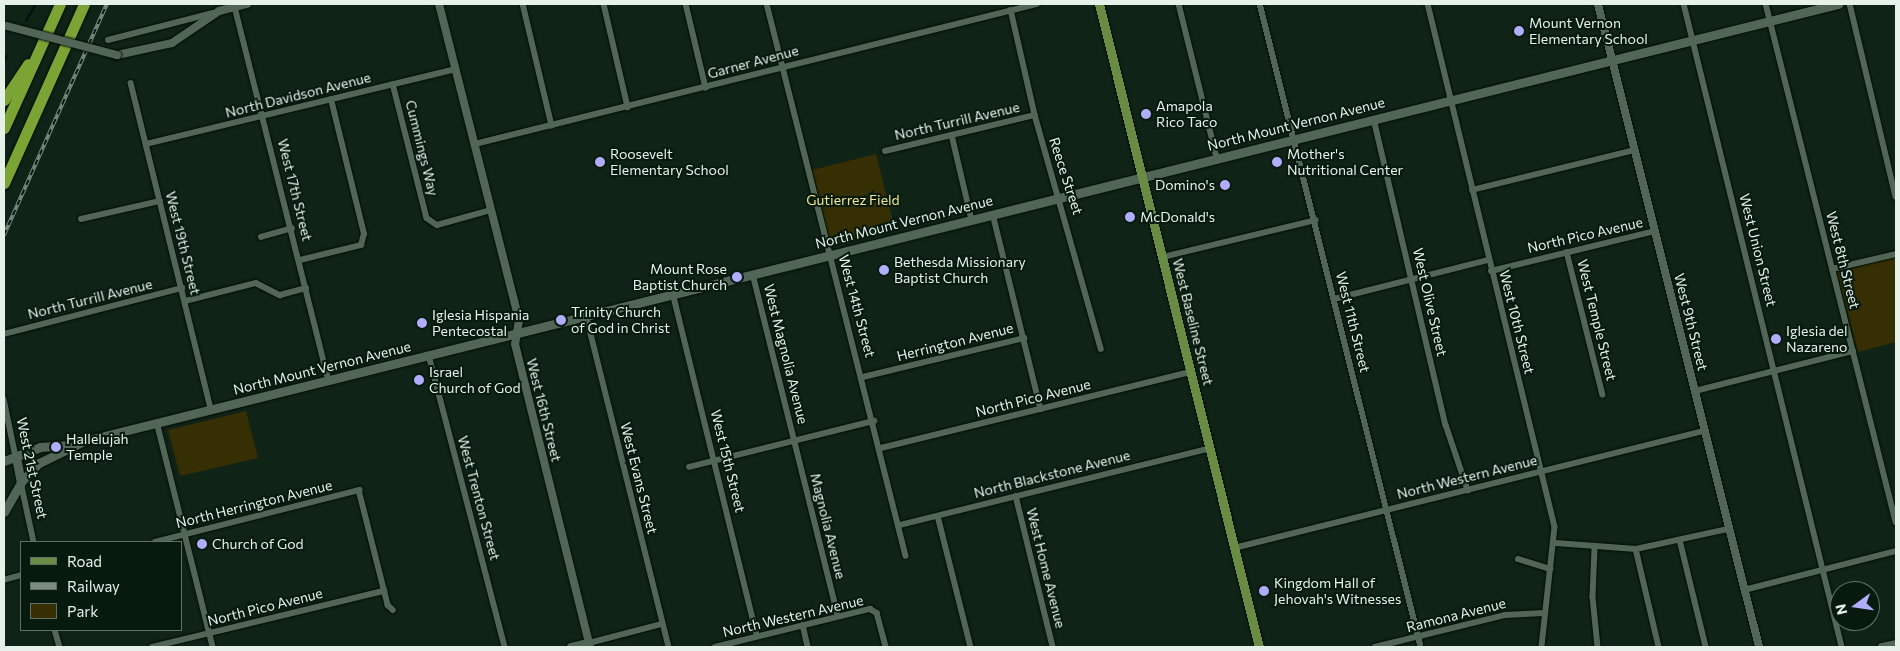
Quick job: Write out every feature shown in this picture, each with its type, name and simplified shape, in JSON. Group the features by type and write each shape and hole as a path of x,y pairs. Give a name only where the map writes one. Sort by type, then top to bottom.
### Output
{"highway":[{"path":"4,128 60,4"},
{"path":"4,184 84,4"},
{"path":"4,100 35,57"}],"main road":[{"name":"West Baseline Street","path":"1102,4 1142,176 1259,647"},
{"name":"North Mount Vernon Avenue","path":"4,512 21,482 39,463 74,444 517,334 586,314 972,220 1142,176 1838,4"},
{"path":"4,460 16,458 40,447 74,444"},
{"name":"West 21st Street","path":"16,458 21,482"}],"street":[{"path":"108,40 247,4"},
{"name":"West 16th Street","path":"440,4 518,320 515,344 590,645"},
{"path":"522,4 552,126"},
{"path":"604,4 628,107"},
{"path":"686,4 706,88"},
{"name":"West 14th Street","path":"767,4 881,448 906,556"},
{"name":"Garner Avenue","path":"475,144 1037,4"},
{"path":"1179,4 1217,158"},
{"name":"West 11th Street","path":"1260,4 1296,138 1421,647"},
{"name":"West 10th Street","path":"1428,4 1488,260 1542,472 1556,543 1543,613 1542,647"},
{"name":"West 9th Street","path":"1598,4 1758,647"},
{"name":"West Union Street","path":"1684,4 1842,647"},
{"name":"West 8th Street","path":"1766,4 1896,522"},
{"path":"1850,4 1896,197"},
{"name":"West 17th Street","path":"235,7 300,260 328,380"},
{"name":"Reece Street","path":"1011,10 1035,115 1101,349"},
{"path":"6,25 117,54 172,44 219,12"},
{"name":"North Davidson Avenue","path":"146,144 264,117 456,69"},
{"name":"West 19th Street","path":"131,83 211,409"},
{"name":"Cummings Way","path":"393,84 426,218 437,225 491,210"},
{"path":"300,260 361,245 364,234 331,100"},
{"name":"North Turrill Avenue","path":"885,151 1035,115"},
{"name":"West Olive Street","path":"1374,119 1446,425 1468,490"},
{"path":"952,135 972,220"},
{"path":"1472,190 1635,150"},
{"path":"81,219 160,201"},
{"path":"993,214 1041,409"},
{"path":"1163,257 1316,220"},
{"path":"261,237 292,228"},
{"name":"North Pico Avenue","path":"1491,271 1655,231"},
{"name":"West Temple Street","path":"1568,252 1603,394"},
{"path":"1832,269 1896,254"},
{"path":"1334,299 1488,260"},
{"name":"West Magnolia Avenue","path":"753,274 795,441"},
{"path":"185,301 256,283 280,295 306,288"},
{"name":"North Turrill Avenue","path":"4,334 182,288"},
{"name":"West 15th Street","path":"673,293 757,636"},
{"name":"West Evans Street","path":"586,314 669,647"},
{"name":"Herrington Avenue","path":"863,377 1024,338"},
{"path":"1695,391 1853,352"},
{"name":"West Trenton Street","path":"429,355 505,647"},
{"name":"North Pico Avenue","path":"881,448 1191,372"},
{"name":"West 21st Street","path":"4,399 16,458"},
{"path":"689,467 874,421"},
{"path":"157,422 213,647"},
{"name":"North Western Avenue","path":"1234,548 1705,431"},
{"name":"Magnolia Avenue","path":"795,441 838,616"},
{"name":"North Blackstone Avenue","path":"900,525 1210,448"},
{"name":"West 21st Street","path":"21,482 34,541"},
{"name":"North Herrington Avenue","path":"159,541 359,490 384,591"},
{"name":"West Home Avenue","path":"1016,496 1053,647"},
{"path":"938,516 971,647"},
{"path":"1556,543 1595,549 1636,549 1728,529"},
{"path":"1680,540 1706,647"},
{"path":"1595,549 1593,597 1598,647"},
{"path":"1636,549 1659,647"},
{"path":"1744,590 1896,550"},
{"path":"1518,559 1550,569"},
{"path":"4,580 20,576"},
{"path":"384,591 393,610"},
{"name":"North Pico Avenue","path":"152,647 384,591"},
{"name":"North Western Avenue","path":"715,647 727,646 757,636 870,609 877,613 886,647"},
{"name":"Ramona Avenue","path":"1375,647 1522,611 1543,613"},
{"path":"571,647 590,645 662,624"},
{"path":"803,625 808,647"},
{"path":"55,631 60,647"},
{"path":"1882,647 1896,644"}],"green space":[{"name":"Gutierrez Field","path":"876,154 895,230 831,245 812,170"},
{"path":"1896,257 1896,342 1858,352 1837,272"},
{"path":"246,411 258,458 180,476 168,430"}],"waterway":[{"path":"26,21 36,4"},
{"path":"4,61 7,56"}],"railway":[{"path":"4,235 107,4"}],"place":[{"name":"Mount Vernon Elementary School","path":"1519,31"},
{"name":"Amapola Rico Taco","path":"1146,114"},
{"name":"Roosevelt Elementary School","path":"600,162"},
{"name":"Mother's Nutritional Center","path":"1277,162"},
{"name":"Domino's","path":"1225,185"},
{"name":"McDonald's","path":"1130,217"},
{"name":"Bethesda Missionary Baptist Church","path":"884,270"},
{"name":"Mount Rose Baptist Church","path":"737,277"},
{"name":"Trinity Church of God in Christ","path":"561,320"},
{"name":"Iglesia Hispania Pentecostal","path":"422,323"},
{"name":"Iglesia del Nazareno","path":"1776,339"},
{"name":"Israel Church of God","path":"419,380"},
{"name":"Hallelujah Temple","path":"56,447"},
{"name":"Church of God","path":"202,544"},
{"name":"Kingdom Hall of Jehovah's Witnesses","path":"1264,591"}]}
